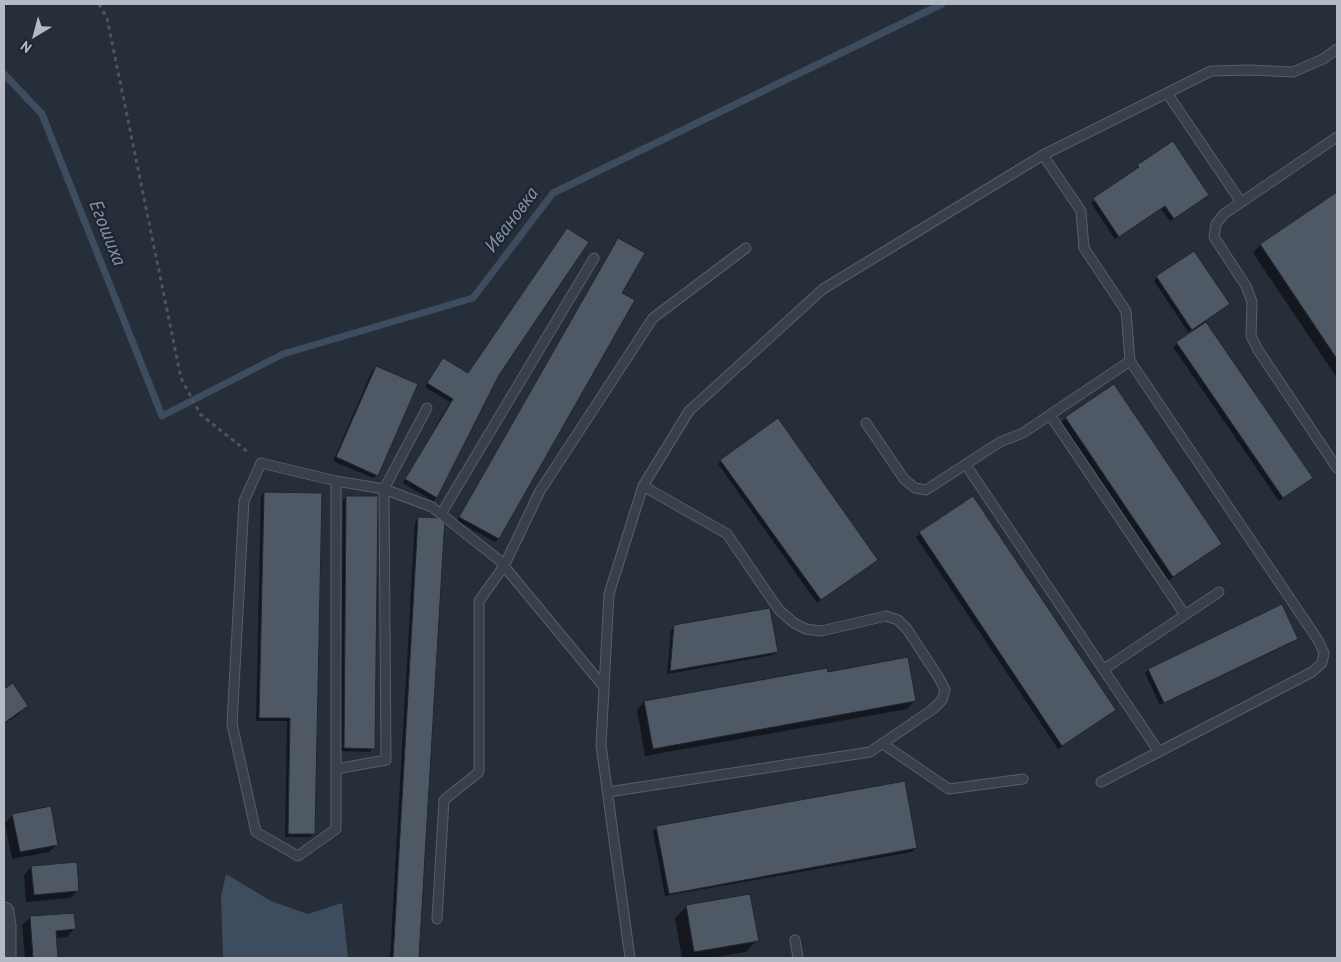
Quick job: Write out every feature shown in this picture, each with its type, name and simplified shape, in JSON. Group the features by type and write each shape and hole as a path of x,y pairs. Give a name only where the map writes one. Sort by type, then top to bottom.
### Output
{"street":[{"path":"4,912 6,958"}],"lane":[{"path":"630,958 601,745 609,594 643,486 689,411 823,289 1043,155 1211,71 1293,72 1323,59 1337,49"},
{"path":"1167,93 1241,202"},
{"path":"1337,137 1224,214 1216,224 1214,237 1246,286 1252,302 1251,336 1258,350 1337,468"},
{"path":"1043,155 1081,211 1084,248 1126,311 1130,361 1318,640 1324,653 1322,663 1312,672 1101,782"},
{"path":"437,919 444,800 479,772 479,601 504,566 540,492 653,318 746,248"},
{"path":"441,514 594,258"},
{"path":"866,423 904,479 915,488 926,490 1000,442 1023,433 1130,361"},
{"path":"336,769 386,760 384,489 427,408"},
{"path":"1050,415 1185,615"},
{"path":"336,481 336,829 298,856 256,832 232,724 244,501 261,463 336,481 384,489 432,506 499,560 604,687"},
{"path":"966,464 1159,752"},
{"path":"608,792 870,752 933,709 942,700 945,690 940,678 907,629 898,620 886,616 821,631 806,629 794,623 779,610 727,534 643,486"},
{"path":"1104,669 1219,592"},
{"path":"882,744 949,789 1023,779"},
{"path":"795,940 798,958"}],"path":[{"path":"99,4 107,18 181,378 200,414 261,463"}],"water":[{"path":"226,874 271,901 308,914 342,903 348,958 223,958 221,897"}],"building":[{"path":"1173,141 1209,195 1174,219 1165,206 1119,237 1093,198"},
{"path":"1337,192 1337,359 1260,244"},
{"path":"567,228 589,242 499,375 437,498 405,479 453,399 427,383 443,358 468,373"},
{"path":"618,238 645,253 622,293 635,300 499,539 459,517"},
{"path":"1194,251 1230,304 1192,330 1156,276"},
{"path":"1206,322 1313,478 1283,498 1176,342"},
{"path":"376,366 418,384 378,476 336,457"},
{"path":"1114,384 1222,544 1173,577 1065,417"},
{"path":"778,418 878,560 821,600 720,460"},
{"path":"264,492 322,493 315,834 288,834 290,718 259,718"},
{"path":"346,496 378,496 375,749 344,748"},
{"path":"973,496 1116,710 1062,746 919,532"},
{"path":"418,517 445,518 419,958 393,958"},
{"path":"1282,604 1298,639 1164,703 1148,669"},
{"path":"770,608 778,652 670,671 674,625"},
{"path":"908,657 916,701 653,749 644,701 827,668 828,672"},
{"path":"13,683 28,706 4,723 4,689"},
{"path":"905,781 917,848 669,894 656,826"},
{"path":"51,806 58,845 20,852 12,814"},
{"path":"77,862 79,891 34,895 31,866"},
{"path":"750,894 759,941 694,952 686,905"},
{"path":"74,913 76,929 56,931 58,958 33,958 30,916"}],"waterway":[{"name":"Ивановка","path":"4,74 42,114 162,416 283,354 473,298 553,193 942,4"}],"water label":[{"name":"Егошиха","path":"107,233"}]}
